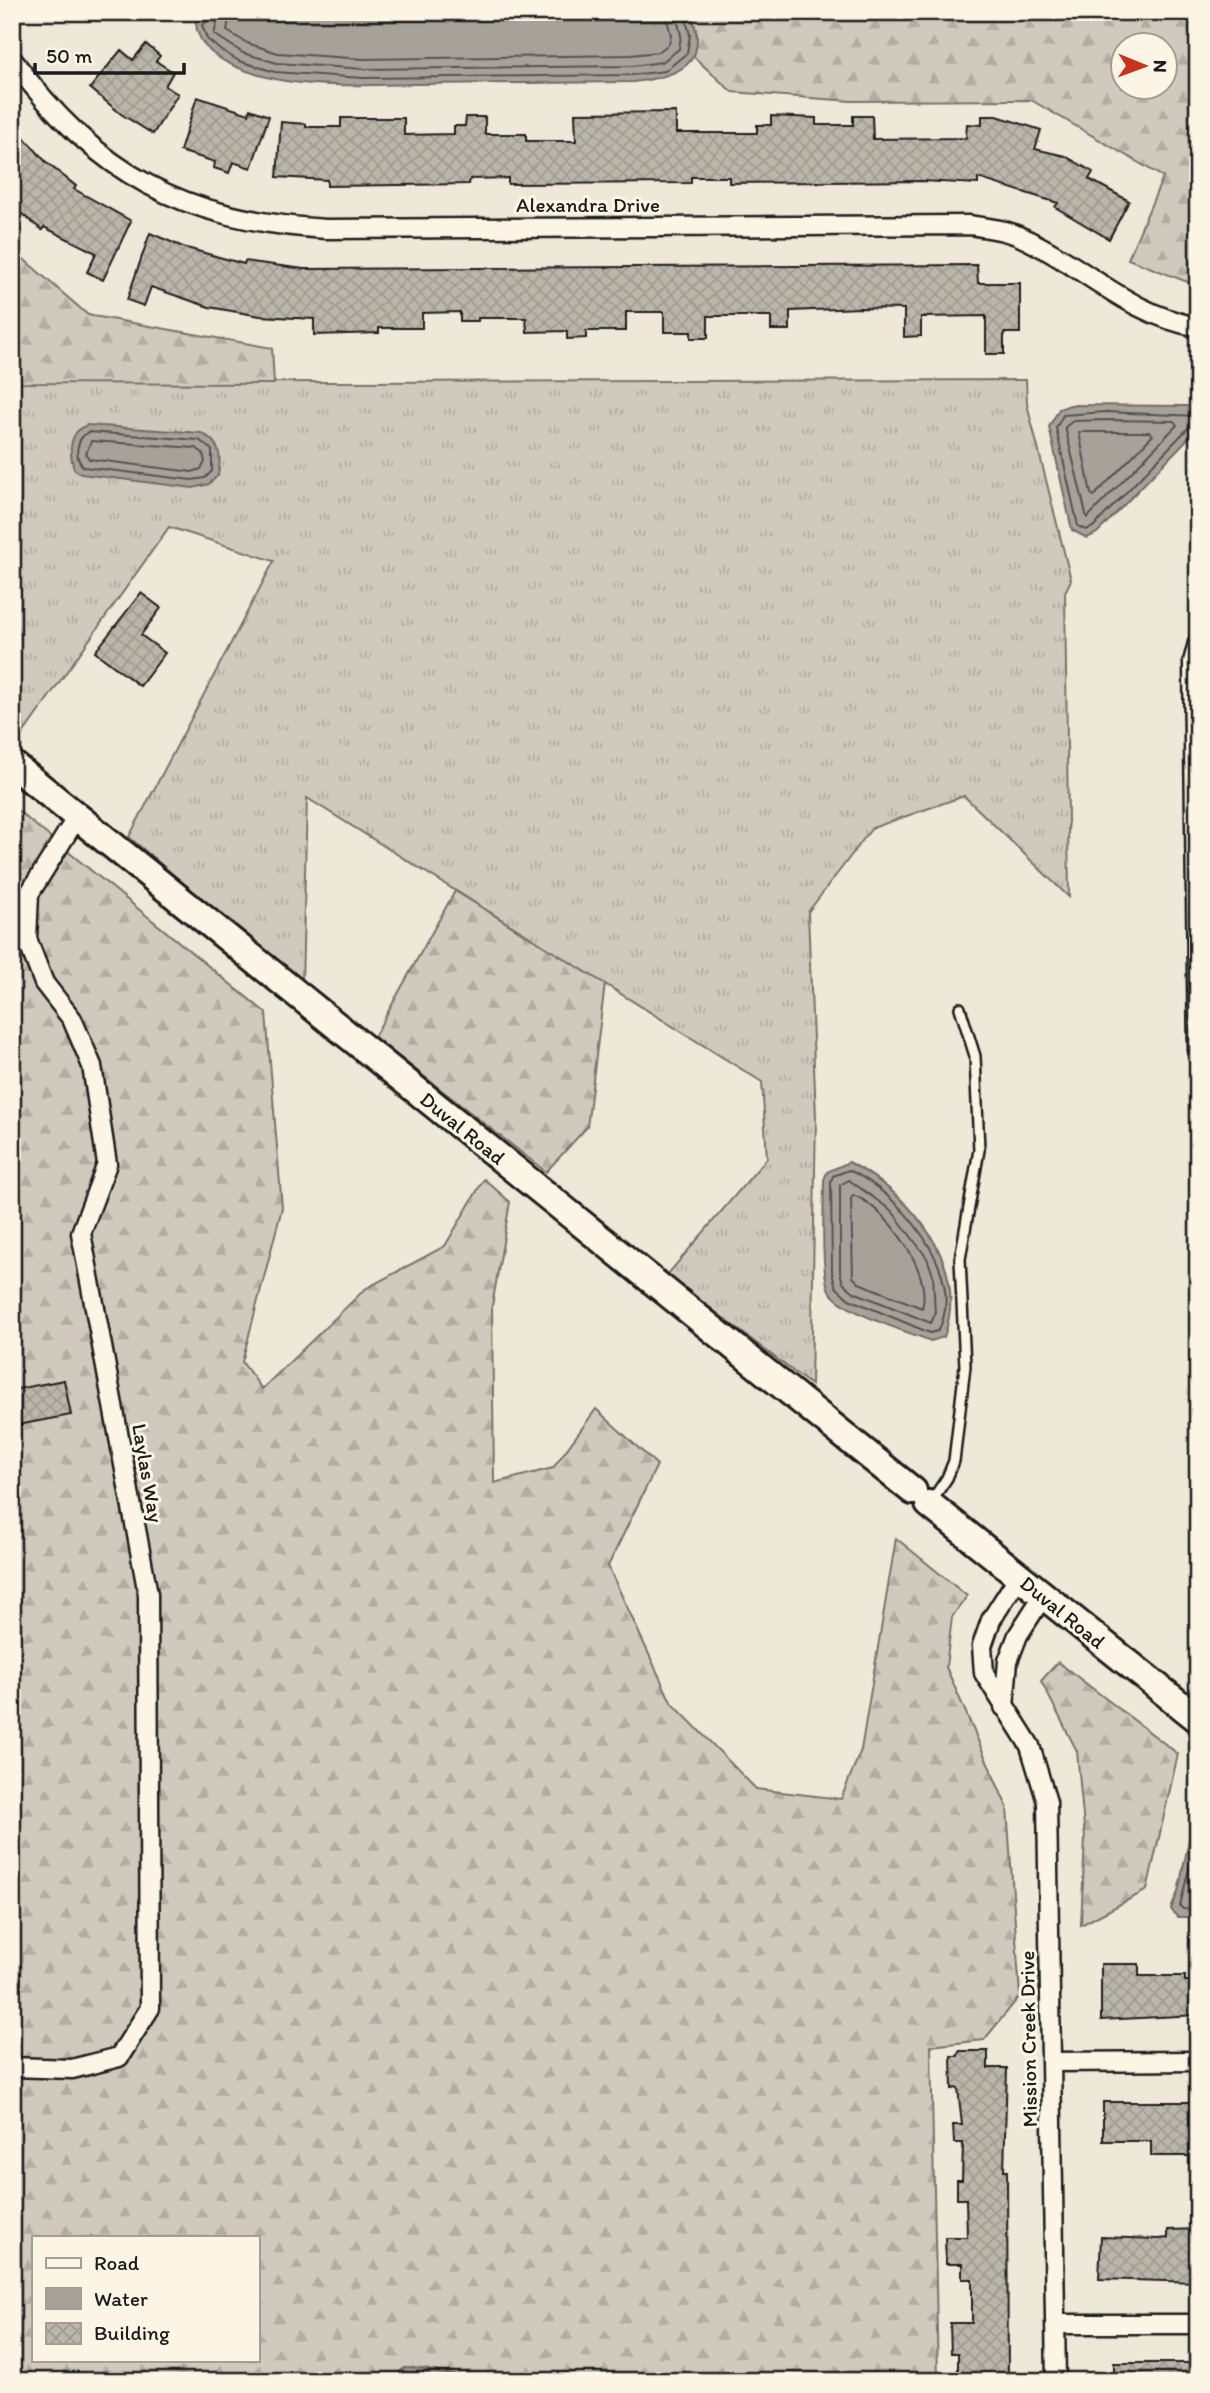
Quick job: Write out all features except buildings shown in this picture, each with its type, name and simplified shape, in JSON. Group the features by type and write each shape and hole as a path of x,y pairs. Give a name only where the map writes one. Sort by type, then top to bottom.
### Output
{"main road":[{"name":"Duval Road","path":"12,764 1198,1719"}],"street":[{"name":"Alexandra Drive","path":"12,59 67,126 128,175 163,194 237,219 326,229 969,225 1022,237 1140,310 1171,322 1198,327"},
{"path":"1198,643 1193,662 1198,1055"},
{"name":"Laylas Way","path":"12,2067 72,2069 118,2057 150,2008 148,1594 81,1233 107,1164 92,1066 72,1019 44,983 27,940 29,894 77,817"},
{"name":"Mission Creek Drive","path":"1019,1576 991,1620 982,1646 984,1673 1030,1746 1047,1802 1056,2381"},
{"path":"1004,1707 1008,1661 1018,1635 1043,1596"},
{"path":"1051,2062 1198,2060"},
{"path":"1055,2324 1198,2324"}],"lane":[{"path":"921,1497 947,1478 954,1461 965,1366 960,1259 979,1150 975,1056 960,1008"}],"green space":[{"path":"690,12 1198,12 1198,286 1128,259 1163,177 1031,100 851,101 732,92 694,57 697,35"},
{"path":"12,249 88,315 272,348 274,384 12,383"},
{"path":"1026,380 1027,404 1071,580 1065,592 1069,897 964,796 872,828 808,912 816,1117 811,1385 667,1275 767,1158 762,1082 307,798 302,984 129,837 274,561 169,527 15,745 12,742 12,383"},
{"path":"12,806 266,1013 282,1208 242,1362 262,1389 365,1289 445,1246 484,1179 510,1202 492,1306 494,1483 553,1468 596,1409 657,1465 608,1566 671,1702 756,1789 841,1799 861,1750 896,1538 967,1596 952,1617 946,1667 1007,1807 1020,1996 984,2040 931,2046 938,2381 480,2381 405,2368 387,2381 12,2381"},
{"path":"455,891 605,984 587,1127 546,1172 374,1037"},
{"path":"1058,1662 1178,1754 1147,1890 1081,1925 1085,1838 1077,1751 1041,1681"}],"water":[{"path":"214,12 690,12 696,30 697,45 686,65 676,72 633,82 323,85 271,78 222,60 211,52 197,31 196,18"},
{"path":"1070,405 1187,406 1198,410 1198,428 1097,533 1087,538 1072,530 1049,427 1059,409"},
{"path":"87,425 201,433 216,445 220,461 218,475 209,484 193,488 81,474 74,469 72,444 76,433"},
{"path":"849,1162 894,1193 930,1234 942,1258 949,1283 950,1309 944,1337 931,1341 876,1321 848,1307 830,1292 824,1255 824,1180 827,1172"},
{"path":"1198,1798 1198,1917 1177,1917 1171,1909 1178,1892"},
{"path":"405,2368 423,2369 479,2381 387,2381"}]}
